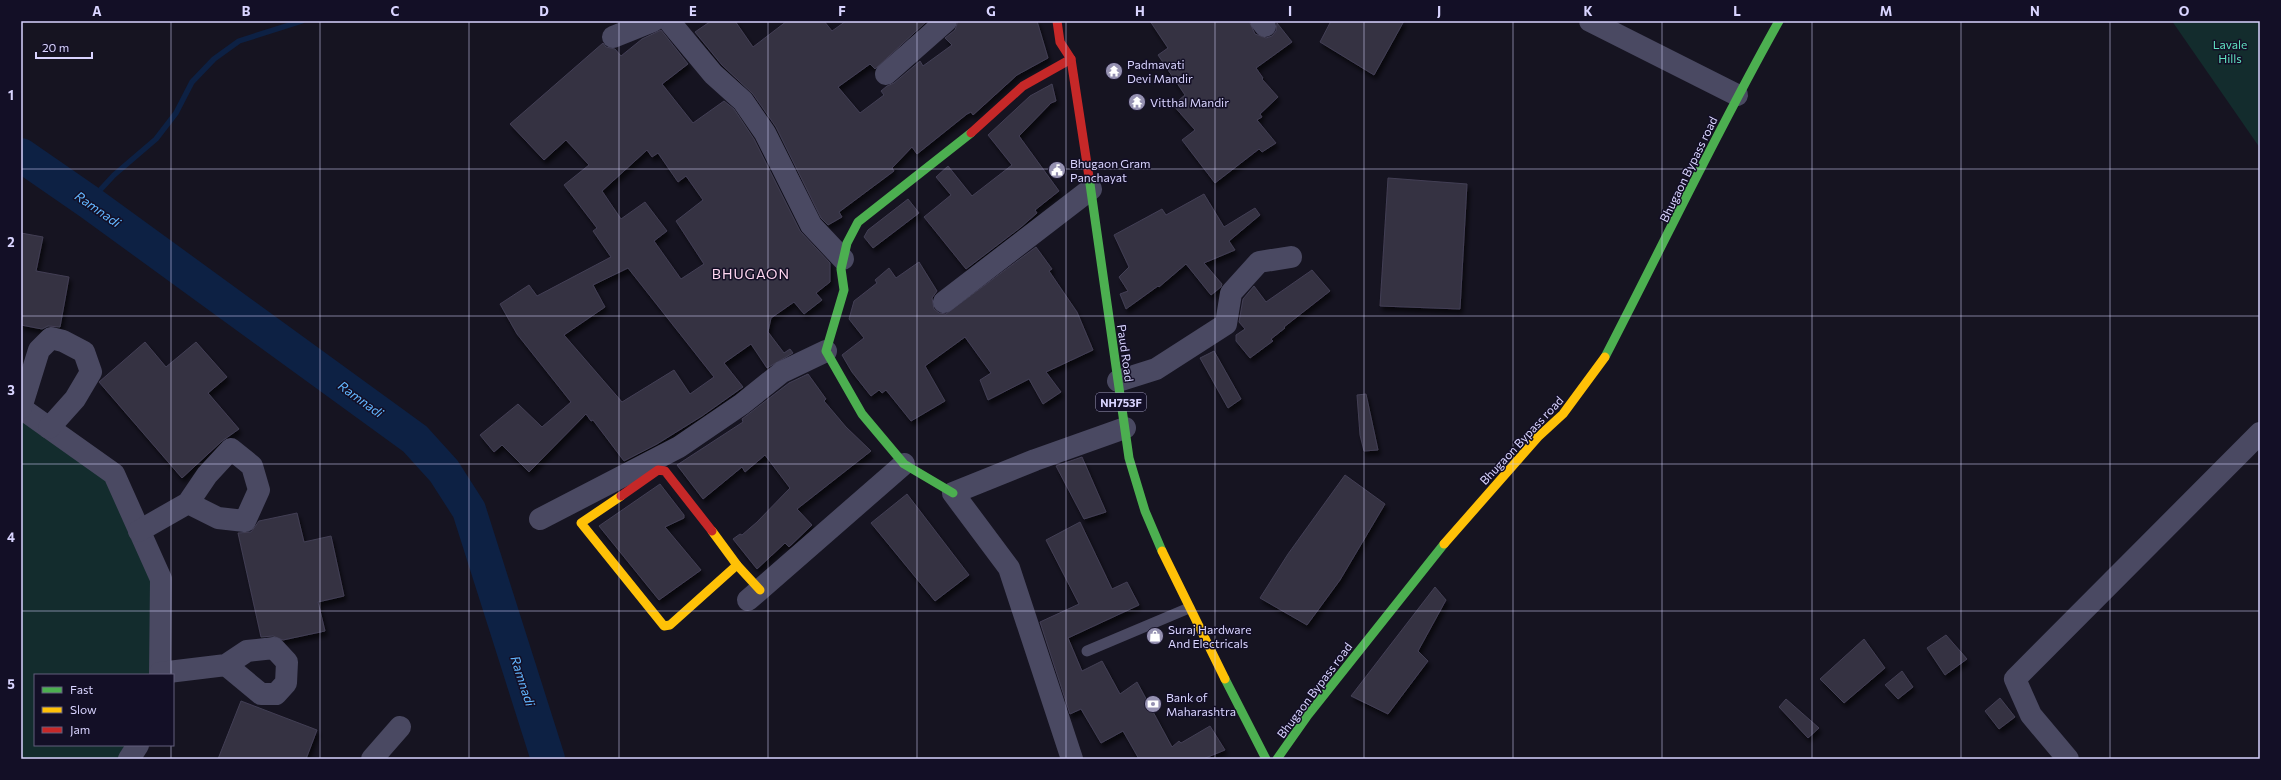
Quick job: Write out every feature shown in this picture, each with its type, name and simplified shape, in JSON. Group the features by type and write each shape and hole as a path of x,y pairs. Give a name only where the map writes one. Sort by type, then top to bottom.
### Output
{"street":[{"path":"613,37 653,21"},
{"path":"669,21 713,74 743,101 765,133 811,225 843,259"},
{"path":"886,74 946,21"},
{"name":"Paud Road","path":"1057,21 1060,42 1071,59 1129,458 1145,512 1189,608 1266,759"},
{"path":"1590,21 1737,95"},
{"name":"Bhugaon Bypass road","path":"1277,759 1308,716 1437,551 1538,437 1563,414 1604,359 1672,228 1737,95 1779,21"},
{"path":"1071,59 1023,86 987,120 858,222 847,243 843,259 841,269 844,290 826,351 862,414 904,464 953,493 1009,568 1072,759"},
{"path":"944,302 1091,189"},
{"path":"1118,381 1156,369 1226,324 1231,293 1259,262 1291,257"},
{"path":"49,428 75,399 91,372 84,352 63,341 51,338 39,350 21,408 49,428 114,474 161,579 160,674 226,665"},
{"path":"540,519 679,447 742,404 782,372 826,351"},
{"path":"953,493 1035,460 1125,428"},
{"path":"2068,759 2031,715 2015,679 2260,433"},
{"path":"737,565 670,625 664,626 582,523 658,470 665,471 671,476 737,565 754,595 904,464"},
{"path":"140,531 188,503"},
{"path":"372,759 400,727"},
{"path":"129,759 137,746"}],"lane":[{"path":"1087,651 1189,608"}],"green space":[{"name":"Lavale Hills","path":"2172,21 2260,21 2260,148"},
{"path":"21,408 114,474 161,579 160,674 34,674 34,746 137,746 129,759 21,759"}],"building":[{"path":"711,21 735,21 753,47 787,21 824,21 832,31 846,21 927,21 875,69 870,64 838,87 860,113 884,95 881,91 894,83 920,61 923,66 952,45 945,38 955,30 958,21 1037,21 1048,58 1017,75 973,115 971,112 967,114 917,154 912,147 892,168 894,171 839,212 842,217 828,225 821,218 776,127 753,94 722,65 695,32"},
{"path":"1150,21 1249,21 1255,34 1266,38 1272,36 1276,31 1277,23 1292,42 1256,68 1263,78 1262,79 1278,97 1260,114 1262,117 1257,120 1276,143 1262,152 1259,149 1215,183 1182,140 1195,130 1173,105 1185,95 1158,55 1168,48"},
{"path":"1331,21 1404,21 1374,75 1320,42"},
{"path":"661,30 688,64 662,84 693,123 724,101 734,109 754,139 800,231 830,263 830,282 816,293 822,300 804,314 794,302 771,318 768,332 784,353 790,349 793,353 767,368 751,344 724,363 743,387 702,416 657,444 624,461 593,420 591,421 586,414 529,472 502,445 494,452 480,435 518,404 542,427 571,402 517,334 500,304 529,285 537,296 611,257 593,231 597,228 564,185 589,165 566,140 544,160 510,124 603,43 606,47 615,49 621,56 642,39","holes":["647,150 652,157 658,153 678,182 686,176 703,200 676,221 704,264 681,279 654,241 667,231 645,202 621,219 602,191","628,268 714,377 690,394 674,370 622,402 564,335 605,307 593,285"]},
{"path":"1052,84 1056,101 1051,103 1019,136 1059,191 1035,210 1037,213 1021,227 966,269 924,217 951,195 936,177 948,166 972,196 1012,165 988,135 1030,96"},
{"path":"1388,178 1467,184 1460,309 1380,306"},
{"path":"1204,194 1224,227 1255,208 1260,215 1229,241 1235,250 1204,263 1222,284 1221,287 1211,295 1186,264 1159,287 1158,286 1126,309 1120,294 1128,291 1119,277 1129,267 1114,235 1162,209 1166,215"},
{"path":"908,199 919,213 873,248 864,237 868,230"},
{"path":"21,233 43,237 36,271 69,277 60,327 48,326 42,329 21,325"},
{"path":"1036,247 1052,269 1049,271 1077,312 1093,350 1046,372 1061,392 1043,404 1029,379 988,400 980,380 991,373 965,337 925,366 945,401 911,421 886,390 882,393 879,390 871,396 852,372 842,355 864,338 849,319 854,301 877,283 875,280 889,268 896,278 919,262 937,291 932,298 934,309 939,313 946,314"},
{"path":"1312,270 1330,291 1284,327 1285,328 1271,339 1273,341 1250,358 1236,341 1236,335 1245,329 1239,322 1243,299 1254,286 1266,302"},
{"path":"145,342 166,367 196,342 227,377 208,393 239,429 222,441 182,478 99,382"},
{"path":"1214,351 1241,399 1228,408 1200,358"},
{"path":"808,374 826,399 824,401 846,427 871,451 797,509 812,525 789,547 785,543 757,569 733,539 740,534 742,535 757,522 790,488 765,455 745,472 742,467 703,499 677,465 743,422 742,419 789,383"},
{"path":"1366,394 1378,450 1364,451 1360,435 1357,395"},
{"path":"1082,457 1106,512 1084,519 1056,466"},
{"path":"1345,475 1385,504 1340,580 1307,625 1260,598 1288,554"},
{"path":"660,484 684,515 684,518 665,527 701,570 659,600 599,526"},
{"path":"907,494 969,575 935,601 871,523"},
{"path":"297,513 304,542 331,536 344,596 318,602 325,631 283,640 273,636 261,637 238,533 251,532 259,521"},
{"path":"1080,522 1112,589 1127,582 1139,605 1068,638 1082,671 1102,661 1120,694 1137,682 1172,747 1179,741 1181,743 1210,726 1225,750 1203,759 1139,759 1123,731 1101,743 1081,709 1070,714 1040,622 1079,604 1046,540"},
{"path":"1435,587 1446,600 1418,651 1428,661 1388,714 1351,696"},
{"path":"1946,635 1967,659 1945,675 1927,648"},
{"path":"1864,639 1885,668 1844,703 1820,679"},
{"path":"1902,671 1913,687 1898,699 1885,685"},
{"path":"2000,698 2015,717 1999,729 1985,711"},
{"path":"1786,699 1819,728 1808,738 1779,707"},
{"path":"241,701 317,730 306,759 218,759"}],"waterway":[{"path":"89,202 114,175 156,139 176,113 192,82 214,59 239,41 302,21"},
{"name":"Ramnadi","path":"21,155 89,202 415,439 444,471 469,510 548,759"}],"traffic: fast":[{"path":"1605,357 1712,146 1779,21"},
{"path":"953,493 904,464 862,414 826,351 844,290 841,269 847,243 858,222 971,133"},
{"path":"1089,177 1129,458 1145,511 1162,551"},
{"path":"1277,759 1308,715 1444,544"},
{"path":"1225,679 1266,759"}],"traffic: slow":[{"path":"1444,544 1538,437 1563,414 1605,357"},
{"path":"621,496 581,523 664,626 670,625 737,565"},
{"path":"712,531 737,565 760,590"},
{"path":"1162,551 1225,679"}],"traffic: jam":[{"path":"1057,21 1060,42 1071,59 1089,177"},
{"path":"971,133 1023,86 1071,59"},
{"path":"621,496 658,470 665,471 712,531"}],"place":[{"name":"Padmavati Devi Mandir","path":"1114,71"},
{"name":"Vitthal Mandir","path":"1137,102"},
{"name":"Bhugaon Gram Panchayat","path":"1057,170"},
{"name":"Suraj Hardware And Electricals","path":"1155,636"},
{"name":"Bank of Maharashtra","path":"1153,704"}],"district":[{"name":"BHUGAON","path":"751,273"}]}
